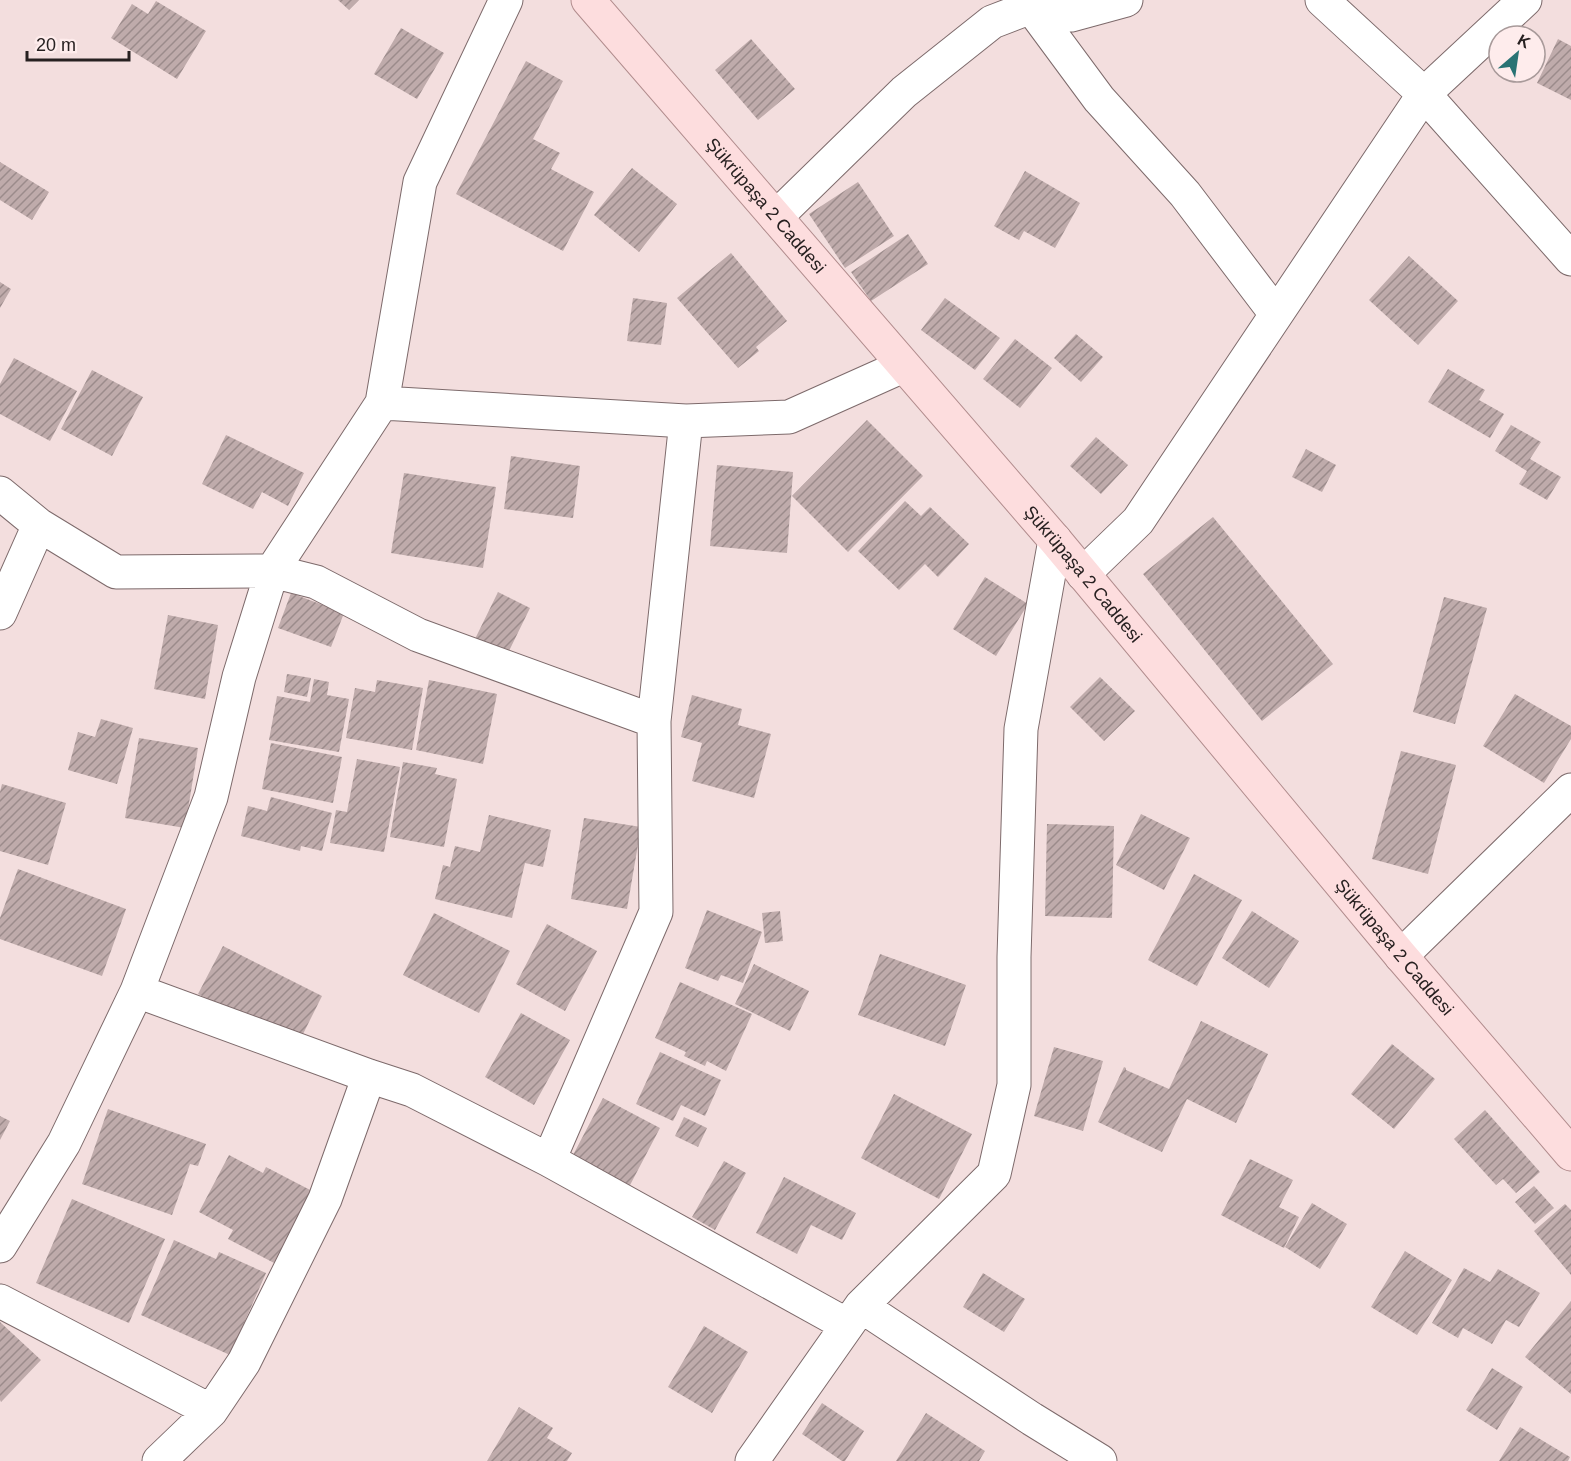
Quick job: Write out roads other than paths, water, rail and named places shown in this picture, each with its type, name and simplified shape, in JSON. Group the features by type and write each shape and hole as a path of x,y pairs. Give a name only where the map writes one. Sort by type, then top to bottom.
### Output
{"main road":[{"name":"Şükrüpaşa 2 Caddesi","path":"588,0 1055,540 1401,956 1571,1154"}],"street":[{"path":"0,1246 64,1143 137,991 211,797 239,677 272,571 382,403 420,182 506,0"},
{"path":"776,217 904,92 992,22 1031,7 1071,15 1126,0"},
{"path":"1322,0 1424,94 1571,259"},
{"path":"1083,574 1138,521 1424,94 1525,0"},
{"path":"1031,7 1099,99 1185,194 1276,314"},
{"path":"382,403 686,421 789,417 903,366"},
{"path":"549,1160 656,912 654,721 686,421"},
{"path":"0,493 39,525 116,572 272,571 316,582 418,635 654,721"},
{"path":"0,613 39,525"},
{"path":"752,1461 854,1315 994,1174 1014,1085 1014,957 1021,729 1055,540"},
{"path":"1401,956 1571,790"},
{"path":"137,991 412,1090 854,1315 1100,1461"},
{"path":"159,1461 211,1411 244,1362 325,1198 369,1076"},
{"path":"0,1301 211,1411"}]}
